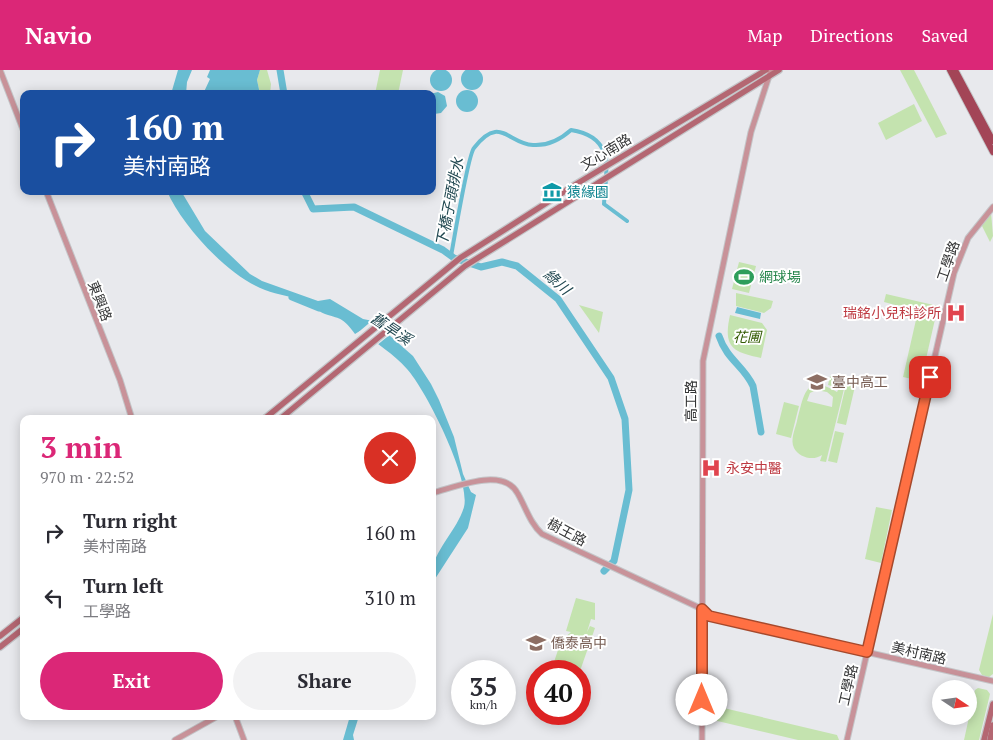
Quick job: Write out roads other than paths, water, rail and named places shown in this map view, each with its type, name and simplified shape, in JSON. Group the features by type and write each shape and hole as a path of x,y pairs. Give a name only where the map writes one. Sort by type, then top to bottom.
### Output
{"main road":[{"name":"文心南路","path":"269,415 460,258 573,186 768,72 779,70"},
{"path":"950,70 993,152"},
{"path":"956,70 993,141"},
{"name":"文心南路","path":"285,415 465,266 768,72"},
{"path":"0,636 20,620"},
{"path":"0,647 20,631"},
{"path":"984,740 993,704"},
{"path":"990,740 993,725"}],"street":[{"path":"0,70 20,122"},
{"name":"高工路","path":"702,740 703,361 751,132 768,72"},
{"name":"東興路","path":"48,195 120,380 131,415"},
{"name":"工學路","path":"847,740 954,273 968,238 993,207"},
{"name":"樹王路","path":"436,492 484,479 496,479 515,488 532,522 542,534 616,567"},
{"name":"美村南路","path":"616,567 702,609 709,616 993,681"},
{"path":"175,740 211,720"},
{"path":"236,720 244,740"}],"water":[{"path":"472,68 480,71 483,79 480,87 472,90 464,87 461,79 464,71"},
{"path":"441,69 449,72 452,80 449,88 441,91 433,88 430,80 433,72"},
{"path":"178,70 192,70 187,82 186,90 172,90"},
{"path":"210,70 260,70 257,80 259,90 205,90 210,79 207,77"},
{"path":"467,90 475,93 478,101 475,109 467,112 459,109 456,101 459,93"},
{"path":"436,92 445,96 447,106 441,113 436,114"},
{"name":"舊旱溪","path":"169,195 183,195 205,231 250,274 262,281 318,301 330,299 363,319 373,321 413,356 439,400 454,437 463,474 471,492 476,495 468,528 436,577 436,558 461,515 464,507 464,494 461,477 445,435 436,415 415,380 407,369 391,354 360,331 355,334 342,320 322,313 308,303 265,290 237,274 208,249 174,205"},
{"path":"737,307 761,313 760,319 735,313"},
{"path":"349,720 358,720 353,735 354,740 343,740"}],"waterway":[{"name":"綠川","path":"280,70 283,90"},
{"name":"下橋子頭排水","path":"451,256 471,154 483,138 491,133 504,133 524,143 533,145 554,141 571,130 585,134 595,140 602,148 605,157 604,204 627,221"},
{"name":"綠川","path":"306,195 313,209 354,207 443,250 454,258 481,267 502,262 517,266 558,299 611,378 625,419 629,490 614,561 604,571"},
{"name":"舊旱溪","path":"292,297 319,308"},
{"path":"719,336 726,351 745,373 753,386 761,432"}],"place":[{"name":"猿緣園","path":"552,192"},
{"name":"網球場","path":"744,277"},
{"name":"瑞銘小兒科診所","path":"956,313"},
{"name":"臺中高工","path":"817,382"},
{"name":"永安中醫","path":"711,468"},
{"name":"僑泰高中","path":"536,643"}],"park label":[{"name":"花圃","path":"747,337"}]}
